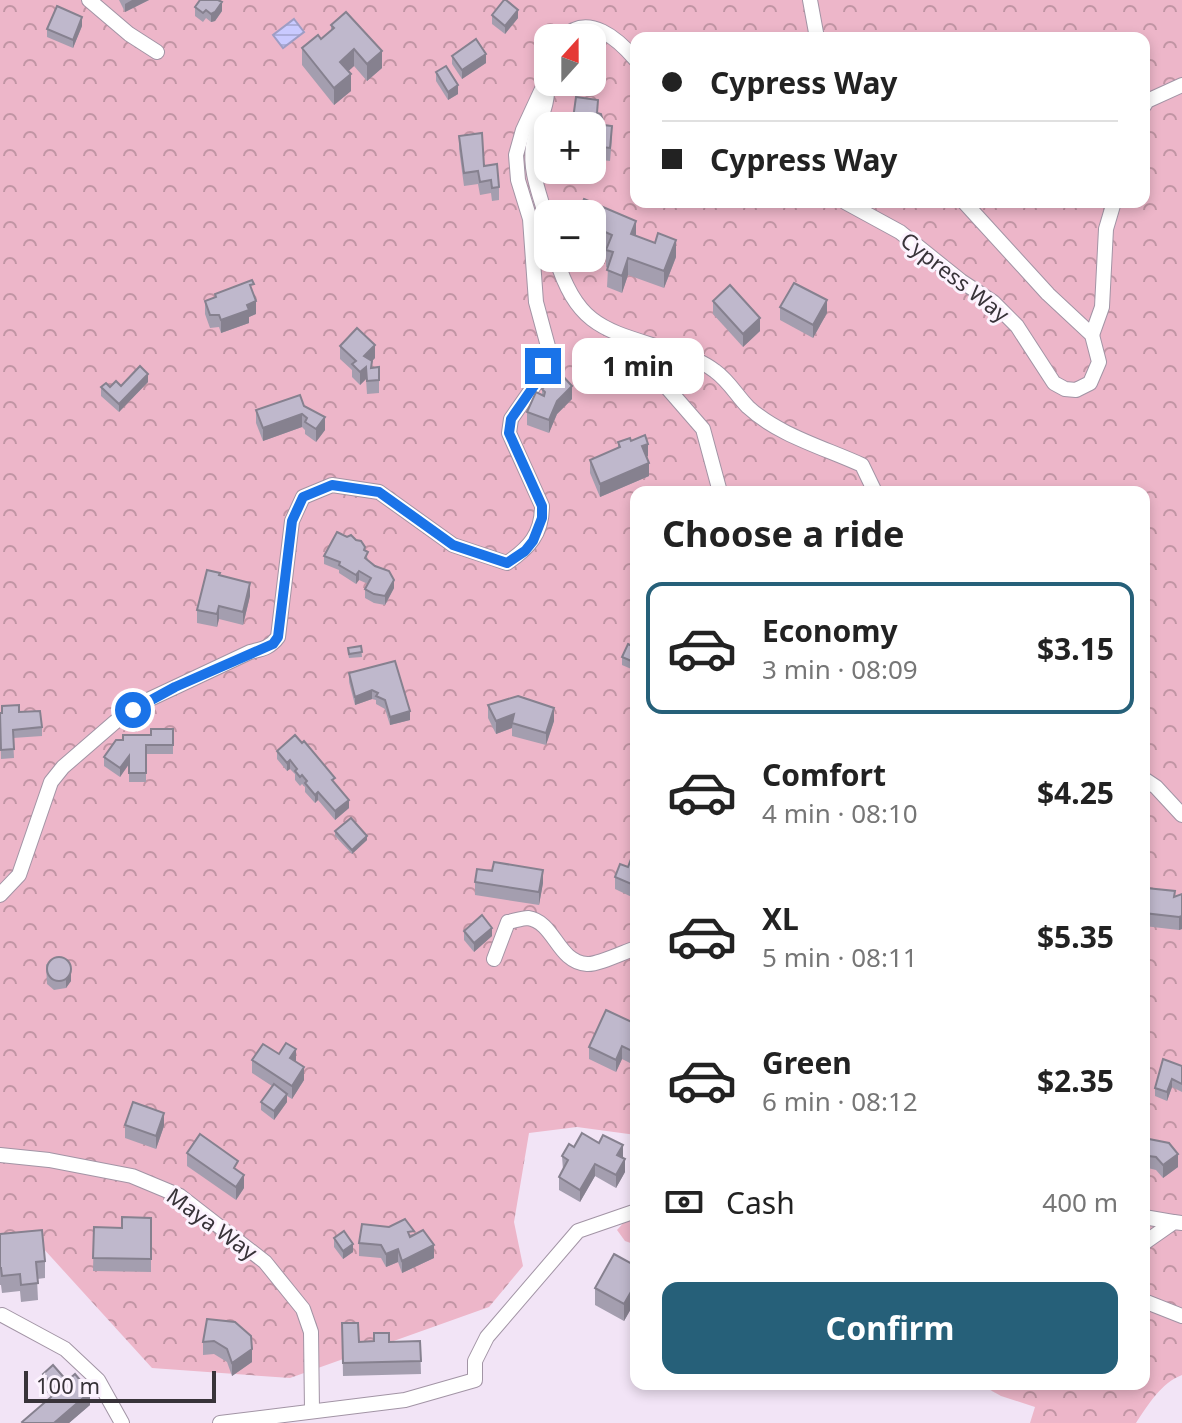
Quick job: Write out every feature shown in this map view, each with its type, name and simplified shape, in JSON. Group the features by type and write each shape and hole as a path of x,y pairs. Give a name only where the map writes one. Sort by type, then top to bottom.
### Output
{"street":[{"path":"89,0 129,34 157,52"},
{"path":"810,0 816,32"},
{"path":"606,33 630,52"},
{"path":"1150,100 1182,85"},
{"path":"0,895 19,875 51,782 63,767 115,722 150,699 273,644 278,637 292,521 303,497 332,485 379,492 453,545 507,563 525,551 533,541 542,518 542,506 509,433 511,419 536,383 549,350 536,302 530,219 518,180 516,155 523,130 539,96"},
{"path":"541,200 534,178 533,142 548,96"},
{"name":"Cypress Way","path":"856,208 900,232 993,302 1017,326 1054,383 1065,389 1076,390 1090,383 1096,373 1099,362 1092,335"},
{"path":"969,208 1048,294 1092,335 1102,307 1106,229 1112,208"},
{"path":"561,272 570,296 589,317 615,333 694,359 715,371 749,407 773,425 862,465 872,486"},
{"path":"666,349 663,383 703,429 718,486"},
{"path":"1150,783 1182,815"},
{"path":"494,959 508,922 528,918 544,927 558,947 574,961 590,965 630,950"},
{"name":"Maya Way","path":"0,1155 49,1160 141,1180 180,1196 265,1262 303,1309 311,1332 312,1410"},
{"path":"220,1423 405,1400 475,1380 475,1361 487,1337 578,1231 630,1213"},
{"path":"1150,1218 1178,1222"},
{"path":"1150,1239 1178,1222"},
{"path":"1150,1303 1182,1316"},
{"path":"2,1315 65,1349 98,1380 122,1423"}],"green space":[{"path":"0,0 1182,0 1182,1375 1161,1389 1136,1423 1030,1423 1035,1407 990,1390 1150,1390 1150,486 630,486 630,1134 577,1127 529,1133 514,1222 523,1266 489,1307 290,1378 152,1368 42,1247 0,1243"},
{"path":"630,1216 630,1243 617,1230"}],"water":[{"path":"294,19 304,32 283,48 273,35"}],"building":[{"path":"200,0 222,2 211,14 195,7"},
{"path":"504,0 518,10 505,26 492,15"},
{"path":"57,6 82,17 73,40 47,29"},
{"path":"346,12 382,51 367,64 354,49 340,62 351,74 334,88 302,48 318,35 321,39"},
{"path":"476,39 486,54 462,70 452,56"},
{"path":"446,66 458,85 448,92 436,72"},
{"path":"576,97 598,100 597,112 574,112"},
{"path":"606,125 612,126 610,148 606,148"},
{"path":"482,133 484,166 497,164 499,187 492,188 491,180 480,182 478,171 464,173 459,136"},
{"path":"606,208 636,221 631,234 655,243 658,233 676,240 664,271 628,258 622,276 607,270 613,252 606,250 612,235 606,232"},
{"path":"252,280 254,284 250,285 256,301 247,305 249,310 221,320 219,315 210,315 205,301"},
{"path":"794,283 827,300 813,325 780,307"},
{"path":"730,285 760,318 743,334 713,301"},
{"path":"357,328 375,345 364,356 372,361 371,368 379,367 379,380 367,381 366,367 360,372 352,364 356,361 340,346"},
{"path":"140,366 148,374 119,404 101,387 106,383 110,387 116,381 121,386"},
{"path":"560,373 572,386 557,401 549,420 527,412 536,392 544,396 542,389"},
{"path":"300,395 304,406 325,417 316,429 305,422 307,418 302,414 263,428 256,410"},
{"path":"645,435 648,444 642,446 649,463 600,484 590,460 620,447 618,442"},
{"path":"337,532 361,541 368,552 365,558 389,571 394,580 385,596 365,589 371,578 359,571 356,575 339,565 340,562 324,556"},
{"path":"207,570 250,583 243,612 219,606 217,614 197,610"},
{"path":"628,644 630,645 630,660 622,657"},
{"path":"361,646 362,652 349,654 348,648"},
{"path":"395,661 410,711 390,717 385,700 376,696 378,693 372,690 355,697 349,673"},
{"path":"518,696 554,708 546,733 512,723 514,714 496,721 488,705"},
{"path":"19,705 19,712 40,711 42,727 13,730 14,749 1,750 2,706"},
{"path":"151,729 173,729 173,745 146,745 146,773 129,773 129,756 120,768 104,757 116,740 123,740 123,735 151,735"},
{"path":"295,735 302,743 304,741 335,778 332,780 349,800 335,811 318,792 315,795 290,760 287,763 277,751"},
{"path":"351,818 367,836 352,850 335,831"},
{"path":"494,862 543,870 539,892 475,882 477,869 492,871"},
{"path":"630,862 630,883 615,877 620,864 628,867"},
{"path":"1150,888 1175,891 1174,897 1182,894 1182,916 1150,914"},
{"path":"482,915 492,928 474,943 464,931"},
{"path":"59,957 68,960 71,969 68,978 59,981 50,978 47,969 50,960"},
{"path":"606,1010 630,1021 630,1050 622,1046 616,1060 589,1047"},
{"path":"286,1043 296,1049 290,1058 304,1067 292,1086 252,1060 263,1044 279,1054"},
{"path":"1163,1059 1182,1066 1182,1084 1172,1079 1167,1092 1155,1088"},
{"path":"274,1084 287,1094 274,1111 261,1102"},
{"path":"133,1102 164,1113 156,1136 125,1125"},
{"path":"582,1133 599,1143 603,1135 623,1145 617,1155 625,1159 616,1175 595,1164 580,1190 559,1177 568,1160 562,1156 569,1144 574,1147"},
{"path":"200,1134 238,1161 234,1168 244,1175 236,1187 187,1153"},
{"path":"1150,1139 1169,1143 1178,1154 1163,1165 1156,1157 1150,1156"},
{"path":"122,1217 151,1218 151,1259 93,1258 94,1227 122,1228"},
{"path":"405,1219 414,1231 408,1232 410,1237 423,1230 434,1245 402,1261 398,1249 386,1254 381,1245 359,1243 362,1224 389,1227"},
{"path":"42,1230 45,1261 36,1262 38,1283 21,1285 20,1274 2,1276 0,1234"},
{"path":"344,1231 353,1244 343,1251 334,1238"},
{"path":"614,1254 630,1263 630,1294 624,1304 595,1288"},
{"path":"207,1319 235,1322 251,1336 252,1349 232,1363 227,1349 214,1341 203,1342"},
{"path":"342,1323 358,1323 359,1342 374,1341 374,1333 389,1333 389,1342 420,1341 421,1361 343,1363"},
{"path":"53,1365 67,1381 75,1374 90,1392 54,1423 23,1423 58,1391 43,1374"}],"route":[{"path":"133,710 175,687 273,644 278,637 292,521 303,497 332,485 379,492 453,545 507,563 525,551 538,530 542,506 509,433 511,419 536,383 543,366"}]}
